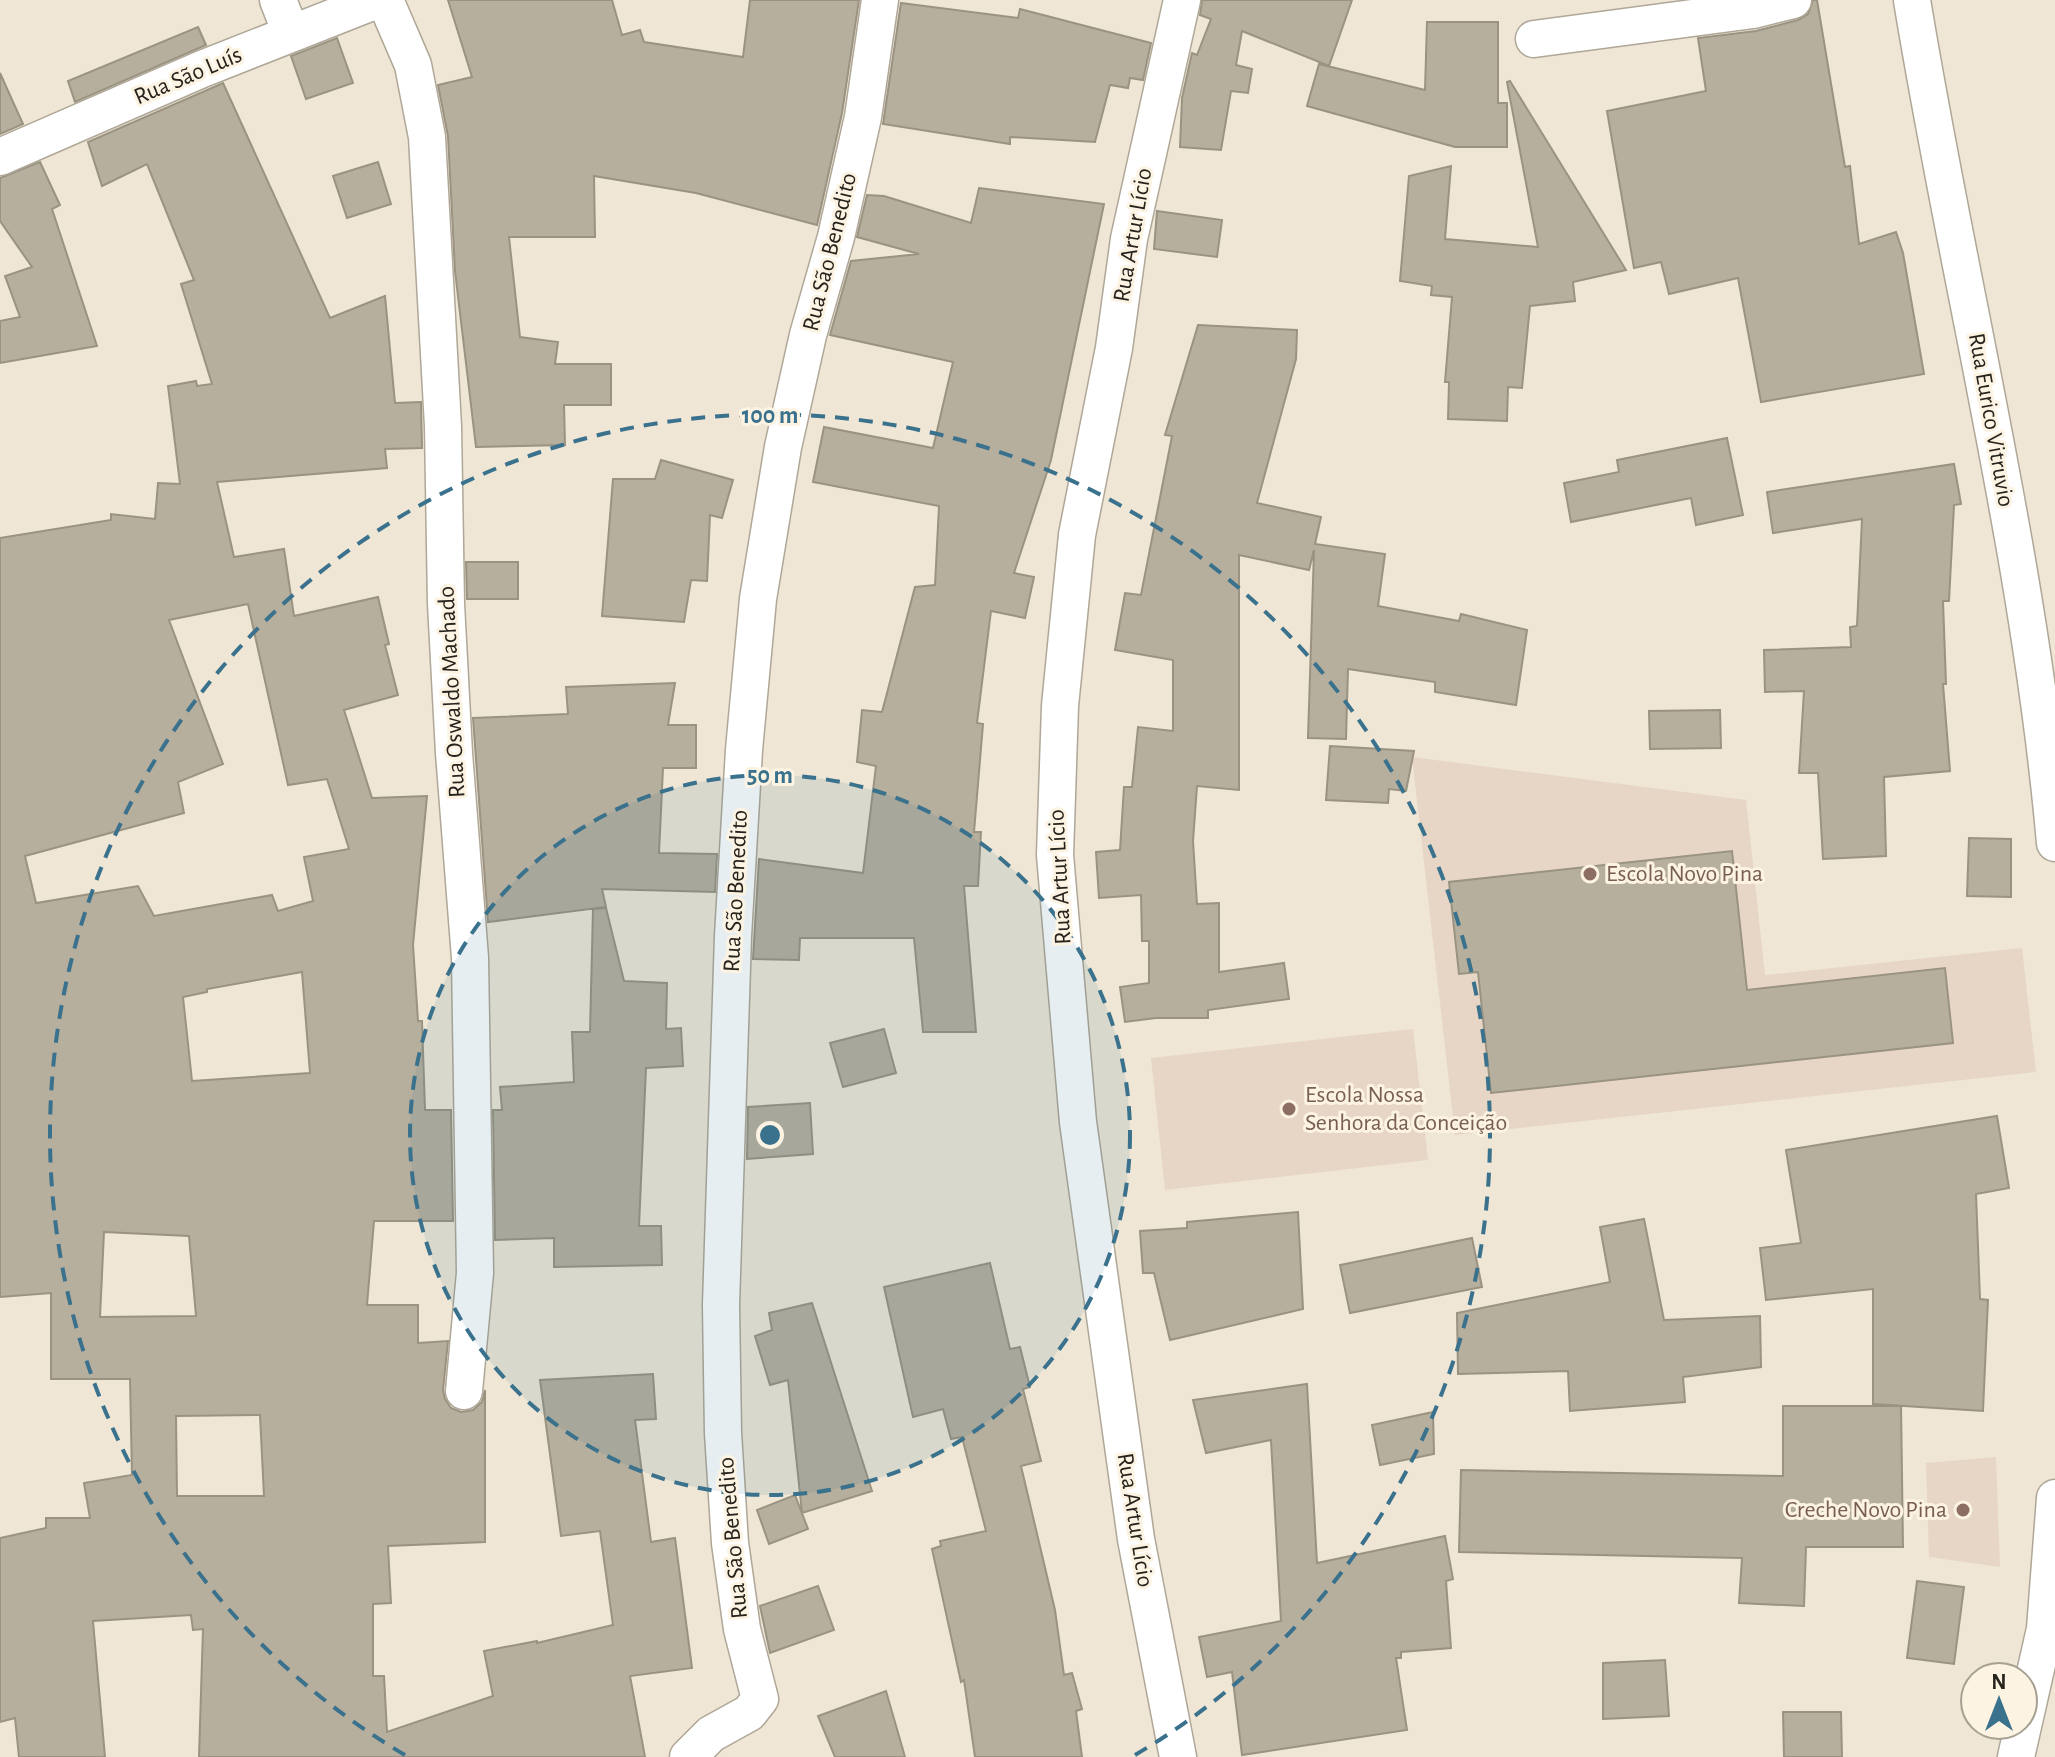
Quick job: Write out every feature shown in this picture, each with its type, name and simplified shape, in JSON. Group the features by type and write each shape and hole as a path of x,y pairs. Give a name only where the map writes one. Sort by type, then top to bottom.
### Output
{"street":[{"path":"278,0 291,33"},
{"name":"Rua São Luís","path":"0,157 291,33 377,0"},
{"name":"Rua Oswaldo Machado","path":"385,0 413,65 427,137 443,426 446,604 470,958 475,1273 464,1391"},
{"name":"Rua São Benedito","path":"688,1757 711,1734 749,1713 760,1699 742,1629 730,1543 723,1433 721,1305 733,936 744,750 758,599 783,447 863,117 880,0"},
{"name":"Rua Artur Lício","path":"1178,1757 1136,1539 1078,1122 1055,855 1060,706 1077,535 1114,348 1129,239 1182,0"},
{"path":"1534,39 1753,10 1793,0"},
{"name":"Rua Eurico Vitruvio","path":"1912,0 1929,102 1996,436 2048,764 2055,843"},
{"path":"2016,1757 2045,1629 2055,1498"}],"shaded area":[{"name":"Escola Novo Pina","path":"1412,757 1746,800 1765,975 2022,948 2036,1072 1455,1135"},
{"name":"Escola Nossa Senhora da Conceição","path":"1413,1029 1428,1160 1165,1190 1151,1058"},
{"name":"Creche Novo Pina","path":"1996,1457 2000,1567 1929,1557 1926,1463"}],"building":[{"path":"448,0 612,0 622,35 640,30 644,42 743,57 750,0 859,0 842,113 817,225 696,193 594,176 595,237 509,237 520,337 558,342 555,364 611,364 611,405 564,405 565,445 476,447 455,271 448,136 438,85 472,77"},
{"path":"1202,0 1352,0 1329,66 1242,31 1236,65 1252,69 1248,93 1231,91 1221,150 1180,147 1182,98 1192,53 1197,55 1211,19 1200,15"},
{"path":"1813,0 1817,0 1845,167 1850,166 1859,244 1896,232 1903,253 1924,374 1761,402 1738,278 1669,294 1661,262 1634,268 1607,111 1706,91 1698,38 1756,31 1798,20 1808,14"},
{"path":"901,3 1018,18 1020,9 1151,43 1143,80 1130,78 1128,88 1110,85 1095,142 1010,137 1010,144 883,124"},
{"path":"1427,22 1498,22 1498,103 1507,103 1507,147 1455,147 1307,106 1319,64 1425,90"},
{"path":"198,27 206,45 75,102 68,81"},
{"path":"337,38 353,83 306,99 291,56"},
{"path":"0,73 23,124 0,134"},
{"path":"1510,81 1626,270 1573,282 1575,301 1530,306 1522,388 1508,387 1507,421 1448,419 1449,382 1445,382 1452,297 1431,295 1432,286 1400,281 1409,176 1451,166 1445,239 1538,247 1507,82"},
{"path":"223,83 330,318 385,296 395,403 421,402 422,448 385,449 387,468 217,482 234,557 284,549 294,616 378,597 389,644 385,645 398,695 344,710 372,798 427,796 413,945 418,1021 422,1021 425,1110 451,1110 453,1221 374,1221 367,1305 418,1305 418,1343 448,1341 443,1390 451,1408 461,1412 473,1410 482,1402 485,1390 485,1542 388,1546 391,1603 373,1604 373,1676 384,1676 387,1732 493,1696 484,1651 537,1643 613,1625 600,1531 561,1536 540,1380 653,1374 656,1419 635,1420 651,1542 675,1538 692,1668 630,1676 645,1757 199,1757 203,1629 193,1630 191,1615 93,1621 105,1757 19,1757 15,1718 0,1722 0,1538 46,1528 46,1518 90,1518 84,1483 132,1475 130,1379 51,1379 51,1293 0,1297 0,538 111,520 111,514 155,519 158,483 180,484 168,386 196,381 197,386 212,384 181,284 194,280 147,164 102,186 88,142","holes":["248,604 288,785 327,779 349,849 304,857 313,901 278,911 272,895 154,916 138,886 36,903 25,856 184,813 178,782 223,764 169,620","302,972 310,1073 192,1081 183,997 207,992 207,989","104,1232 189,1236 196,1316 100,1317","260,1415 264,1496 177,1496 176,1416"]},
{"path":"40,162 60,205 52,209 97,346 0,363 0,321 20,317 5,276 32,267 0,221 0,178"},
{"path":"378,162 391,204 347,218 333,176"},
{"path":"979,188 1104,204 1051,460 1014,573 1034,577 1025,618 991,611 977,723 983,724 974,832 981,832 978,886 964,886 976,1032 923,1032 914,938 800,938 799,960 753,959 759,859 863,873 876,766 857,762 862,710 882,712 915,587 935,585 939,506 813,482 824,427 933,448 953,362 830,335 851,261 919,254 857,237 867,195 884,196 971,223"},
{"path":"1157,211 1222,220 1217,257 1154,249"},
{"path":"1198,325 1297,330 1296,359 1257,503 1321,517 1315,544 1385,554 1378,606 1459,621 1461,614 1527,630 1516,705 1435,692 1435,682 1348,669 1346,739 1308,738 1314,550 1309,570 1239,555 1239,790 1197,786 1193,841 1197,904 1219,903 1219,972 1284,963 1289,999 1208,1010 1208,1018 1156,1018 1125,1022 1120,987 1149,983 1149,941 1142,941 1141,895 1099,898 1096,852 1120,850 1124,787 1132,787 1138,727 1173,731 1173,660 1115,650 1125,593 1141,595 1172,436 1165,435"},
{"path":"1727,438 1743,515 1696,525 1691,498 1571,522 1564,483 1619,472 1617,460"},
{"path":"661,460 733,480 722,518 710,515 707,581 691,580 684,622 602,616 613,479 655,479"},
{"path":"1954,464 1961,504 1954,505 1949,601 1943,601 1946,684 1943,684 1950,771 1884,777 1886,856 1823,859 1818,773 1799,773 1804,691 1765,692 1764,650 1851,647 1850,627 1857,626 1862,519 1773,533 1767,492"},
{"path":"466,562 518,562 518,599 467,599"},
{"path":"675,683 668,725 696,725 696,768 663,768 659,853 717,854 715,892 602,889 606,907 488,922 473,718 568,714 566,687"},
{"path":"1720,710 1721,748 1650,749 1649,711"},
{"path":"1330,746 1414,751 1406,791 1389,789 1388,803 1326,800"},
{"path":"1969,838 2011,839 2011,897 1967,896"},
{"path":"1732,851 1747,990 1945,968 1953,1043 1491,1093 1478,972 1459,974 1449,882"},
{"path":"606,908 624,981 667,983 666,1029 681,1028 683,1066 646,1068 639,1226 661,1226 662,1265 554,1267 554,1238 495,1240 493,1110 502,1110 500,1087 574,1082 572,1032 590,1032 593,909"},
{"path":"884,1029 896,1073 843,1087 830,1043"},
{"path":"810,1103 813,1154 747,1159 748,1107"},
{"path":"1997,1116 2009,1188 1976,1194 1980,1299 1988,1300 1983,1411 1873,1404 1873,1289 1766,1300 1760,1248 1801,1243 1786,1150"},
{"path":"1298,1212 1303,1309 1170,1340 1154,1273 1143,1273 1140,1231 1187,1228 1187,1222"},
{"path":"1644,1219 1664,1320 1760,1316 1761,1367 1683,1377 1685,1402 1570,1411 1568,1371 1458,1374 1457,1313 1610,1282 1600,1227"},
{"path":"1472,1238 1482,1287 1350,1313 1340,1265"},
{"path":"990,1263 1010,1349 1020,1347 1030,1387 1023,1389 1041,1461 1021,1466 1055,1610 1064,1675 1072,1673 1082,1709 1076,1711 1082,1757 975,1757 964,1680 961,1682 932,1549 941,1546 940,1541 986,1531 962,1437 951,1439 943,1409 913,1417 884,1287"},
{"path":"812,1303 872,1491 802,1513 788,1380 770,1385 755,1336 772,1330 769,1313"},
{"path":"1307,1384 1317,1563 1445,1536 1453,1579 1446,1581 1451,1648 1401,1652 1401,1658 1396,1658 1407,1730 1242,1755 1232,1672 1207,1677 1199,1637 1281,1621 1271,1440 1206,1453 1193,1400"},
{"path":"1783,1406 1901,1406 1903,1547 1806,1547 1804,1606 1739,1603 1742,1558 1459,1552 1461,1470 1783,1476"},
{"path":"1433,1412 1434,1454 1380,1465 1372,1425"},
{"path":"795,1495 808,1529 769,1544 757,1510"},
{"path":"1917,1581 1964,1587 1954,1664 1907,1658"},
{"path":"818,1586 834,1630 770,1653 760,1606"},
{"path":"1665,1660 1669,1716 1603,1719 1603,1663"},
{"path":"886,1691 905,1757 835,1757 818,1716"},
{"path":"1783,1712 1841,1712 1842,1757 1784,1757"}],"place":[{"name":"Escola Novo Pina","path":"1590,874"},
{"name":"Escola Nossa Senhora da Conceição","path":"1289,1109"},
{"name":"Creche Novo Pina","path":"1963,1510"}]}
